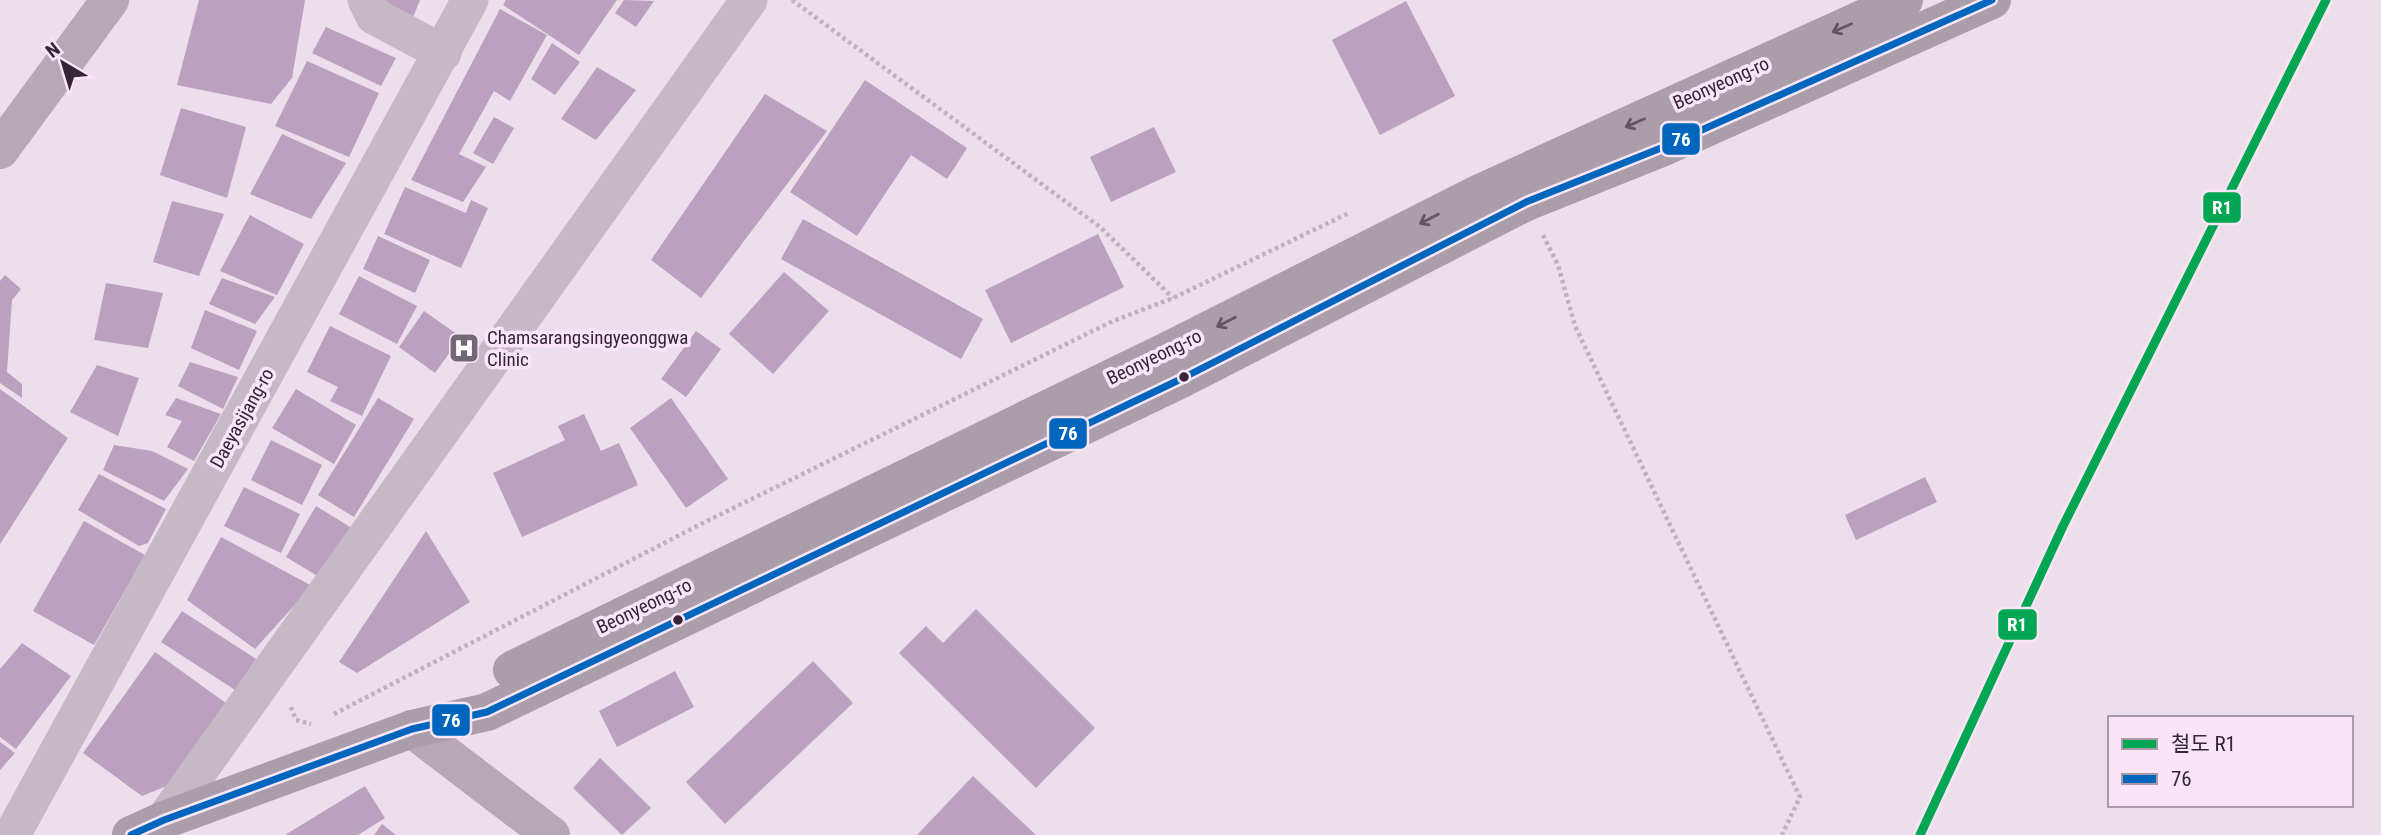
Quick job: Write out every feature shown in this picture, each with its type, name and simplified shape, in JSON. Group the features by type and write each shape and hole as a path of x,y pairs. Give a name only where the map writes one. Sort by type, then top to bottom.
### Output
{"main road":[{"path":"0,150 110,0"},
{"name":"Beonyeong-ro","path":"412,729 479,687 1171,349 1480,193 1904,0"},
{"name":"Beonyeong-ro","path":"147,827 412,729 487,712 1181,379 1526,202 1666,146 1992,0"},
{"path":"412,729 551,835"}],"street":[{"path":"366,0 374,16 443,52"},
{"name":"Daeyasijang-ro","path":"12,835 470,0"},
{"path":"147,827 749,0"}],"path":[{"path":"792,0 1100,228 1173,299"},
{"path":"1526,202 1558,265 1575,327 1800,797 1782,835"},
{"path":"325,719 714,517 1113,321 1173,299 1354,211"},
{"path":"290,705 296,720 313,725"}],"building":[{"path":"199,0 305,0 292,78 271,104 177,85"},
{"path":"372,0 420,0 410,25"},
{"path":"506,0 617,0 579,55 503,5"},
{"path":"624,0 654,1 636,27 615,13"},
{"path":"1406,1 1455,96 1380,135 1332,40"},
{"path":"500,9 547,35 510,101 494,91 459,154 486,167 463,202 411,180"},
{"path":"326,27 396,58 381,86 312,53"},
{"path":"552,43 580,62 555,95 531,79"},
{"path":"307,61 379,93 349,157 275,126"},
{"path":"597,67 636,90 596,140 561,119"},
{"path":"865,80 967,148 947,179 911,155 857,236 790,192"},
{"path":"765,94 827,131 701,298 651,260"},
{"path":"181,108 246,127 227,198 160,175"},
{"path":"494,117 514,128 493,164 473,153"},
{"path":"1154,127 1176,172 1111,202 1090,157"},
{"path":"282,134 346,163 311,219 250,194"},
{"path":"405,187 466,213 471,200 488,208 461,268 384,234"},
{"path":"172,201 224,214 199,276 153,262"},
{"path":"250,215 304,244 277,295 220,271"},
{"path":"803,219 983,319 961,359 781,259"},
{"path":"1098,234 1124,287 1011,343 985,290"},
{"path":"378,236 430,260 415,293 363,269"},
{"path":"784,272 829,311 773,374 729,334"},
{"path":"5,275 21,289 12,300 7,372 22,384 22,398 0,383 0,281"},
{"path":"359,276 417,306 397,344 339,314"},
{"path":"222,278 275,297 255,324 209,304"},
{"path":"106,283 163,293 148,348 94,340"},
{"path":"205,310 257,331 239,370 191,348"},
{"path":"424,311 461,337 435,373 399,347"},
{"path":"330,326 391,356 362,416 330,401 338,387 307,372"},
{"path":"696,331 721,349 686,397 661,379"},
{"path":"190,362 238,377 223,409 178,386"},
{"path":"97,365 139,378 118,436 70,412"},
{"path":"0,389 68,438 0,544"},
{"path":"296,389 356,425 334,464 272,428"},
{"path":"176,398 221,414 194,461 167,447 182,421 165,415"},
{"path":"378,398 414,419 354,517 318,495"},
{"path":"671,398 728,479 686,508 630,428"},
{"path":"584,414 601,451 619,443 638,485 522,537 493,473 565,440 558,426"},
{"path":"271,440 322,465 302,505 251,480"},
{"path":"114,445 152,451 188,469 164,501 103,470"},
{"path":"99,474 166,509 148,543 139,546 78,510"},
{"path":"1925,477 1937,502 1856,540 1845,515"},
{"path":"244,487 300,514 281,553 224,526"},
{"path":"316,506 355,530 324,580 286,557"},
{"path":"84,521 145,555 94,645 33,611"},
{"path":"426,531 470,602 357,673 339,662"},
{"path":"221,537 312,586 255,649 187,600"},
{"path":"976,609 1095,728 1036,788 899,653 926,626 943,643"},
{"path":"182,611 256,659 235,690 161,642"},
{"path":"22,643 71,676 16,749 0,737 0,669"},
{"path":"155,652 230,706 174,783 142,796 83,753"},
{"path":"813,661 853,703 725,824 686,782"},
{"path":"675,671 694,707 617,747 599,711"},
{"path":"0,742 15,753 0,770"},
{"path":"600,758 651,808 622,835 573,788"},
{"path":"973,776 1036,835 917,835"},
{"path":"365,786 385,818 358,835 285,835"},
{"path":"382,824 396,835 374,835"}],"rail line":[{"name":"R1","path":"1920,835 2063,526 2326,0"}],"transit line":[{"name":"76","path":"131,835 164,820 412,729 487,712 1181,379 1526,202 1666,146 1992,0"}],"place":[{"name":"Chamsarangsingyeonggwa Clinic","path":"464,348"}]}
